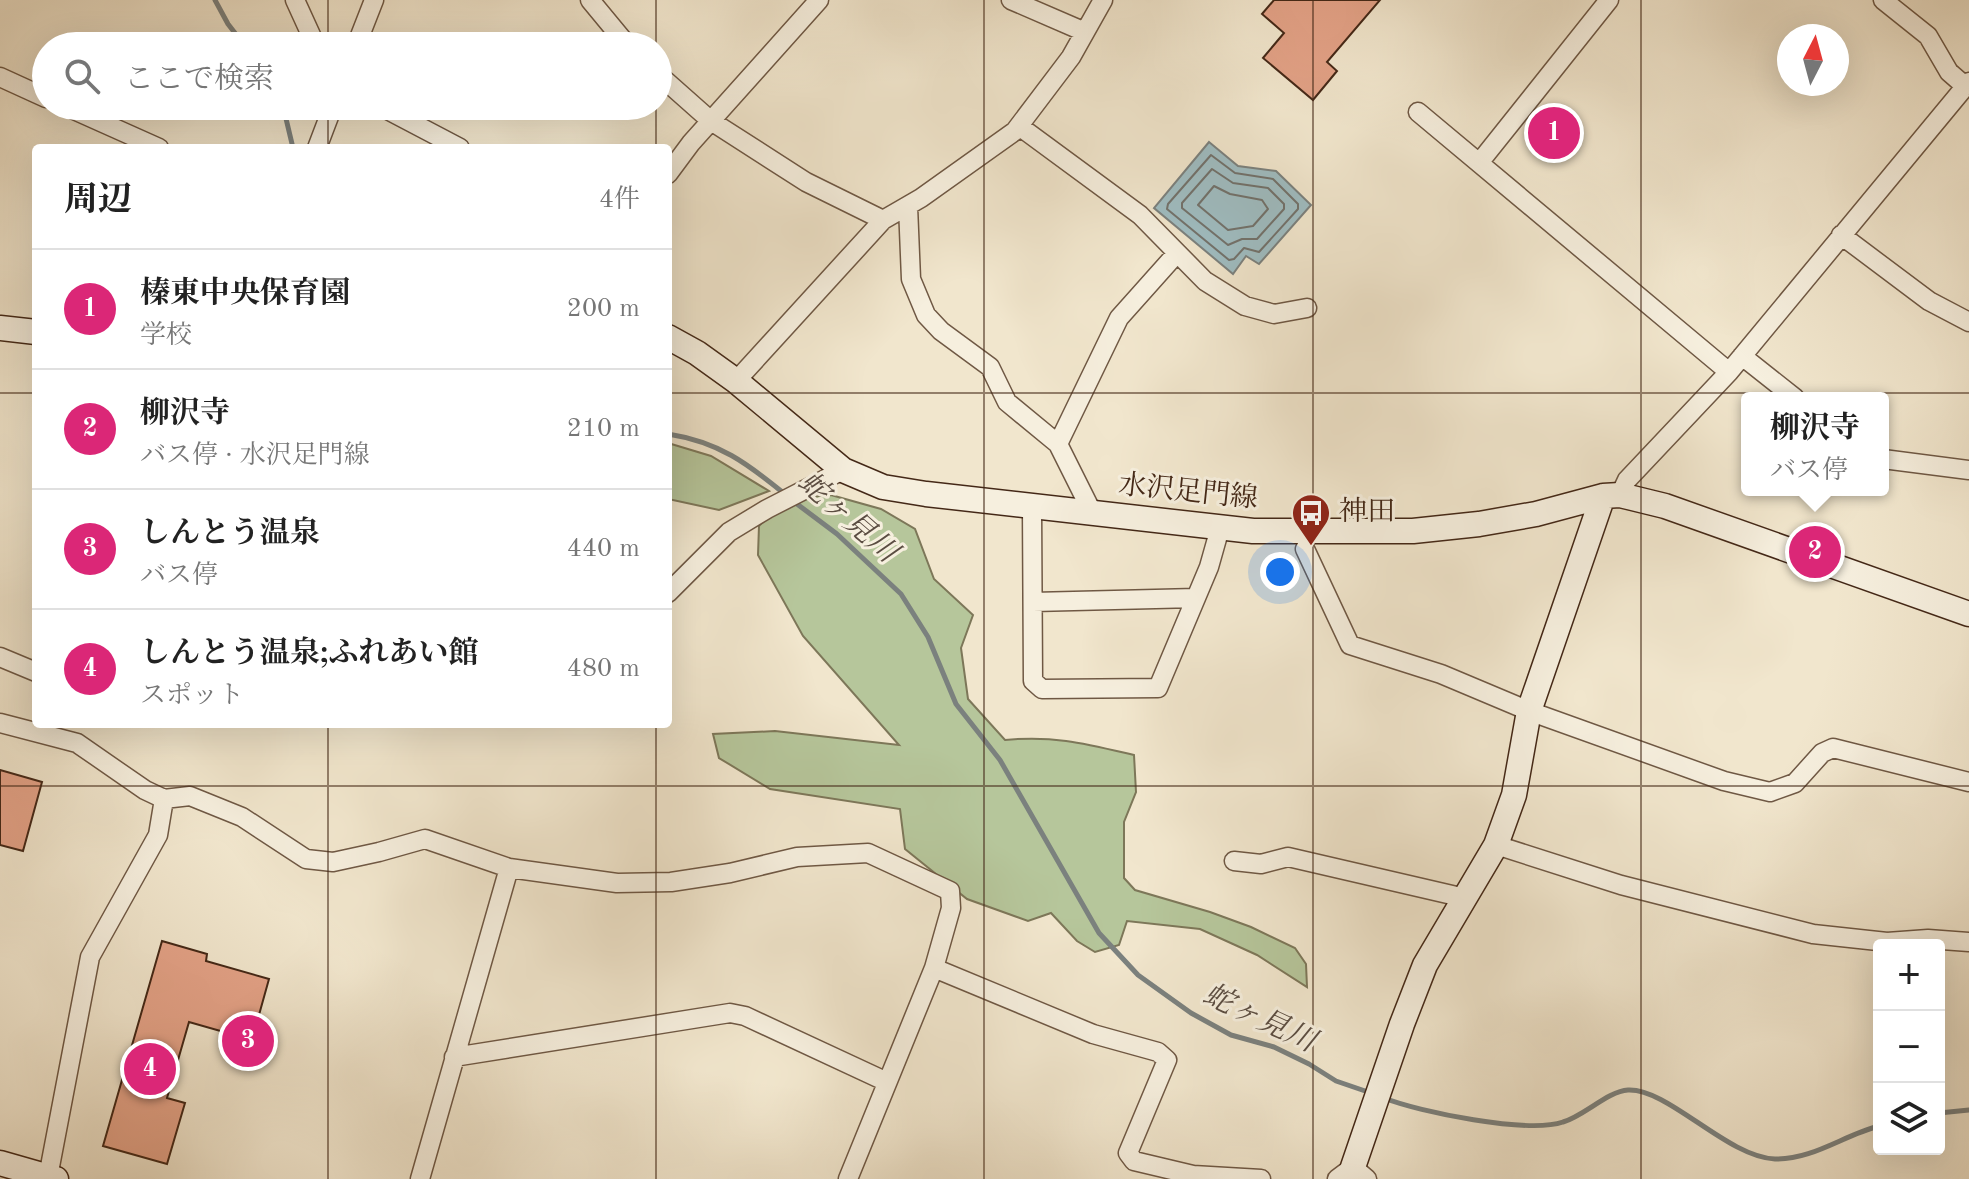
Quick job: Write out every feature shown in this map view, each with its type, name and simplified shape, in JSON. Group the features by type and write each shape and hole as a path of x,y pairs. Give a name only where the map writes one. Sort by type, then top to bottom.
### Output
{"main road":[{"path":"0,328 32,332"},
{"name":"水沢足門線","path":"672,339 736,381 843,470 883,487 1253,531 1413,531 1536,514 1612,495 1665,506 1967,607"},
{"path":"1353,1175 1425,965 1496,845 1514,795 1529,711 1612,495"},
{"path":"0,1163 52,1178"}],"street":[{"path":"295,0 310,32"},
{"path":"361,32 374,0"},
{"path":"590,0 616,32"},
{"path":"672,169 819,0"},
{"path":"1011,0 1085,32"},
{"path":"736,381 883,220 908,206 1019,126 1071,57 1103,0"},
{"path":"1479,163 1609,0"},
{"path":"1612,495 1729,372 1967,84 1949,72 1928,36 1883,0"},
{"path":"0,77 32,92"},
{"path":"672,86 711,121 806,182 883,220"},
{"path":"1418,112 1729,372"},
{"path":"96,120 150,144"},
{"path":"319,144 328,120"},
{"path":"407,120 452,144"},
{"path":"1019,126 1140,215 1205,281 1245,306 1274,314 1307,308"},
{"path":"908,206 911,279 926,315 941,331 990,367 1007,402 1058,444 1093,514"},
{"path":"1841,235 1929,301 1969,322"},
{"path":"1058,444 1119,318 1177,253"},
{"path":"1742,356 1787,392"},
{"path":"1889,460 1969,470"},
{"path":"672,589 729,532 843,470"},
{"path":"1032,507 1033,681 1042,689 1158,688 1209,567 1220,528"},
{"path":"1305,549 1350,645 1441,674 1529,711 1724,781 1770,792 1795,783 1822,753 1833,748 1969,782"},
{"path":"1033,602 1196,598"},
{"path":"0,657 32,670"},
{"path":"0,723 32,727"},
{"path":"38,728 77,733 145,790 164,799 190,796 242,817 306,859 333,862 425,839 509,868 617,883 671,882 730,873 797,857 868,853 950,891 951,908 934,968 848,1179"},
{"path":"52,1178 90,957 158,835 164,799"},
{"path":"1496,845 1621,885 1813,934 1887,942 1928,939 1969,942"},
{"path":"1234,861 1261,864 1288,857 1465,898"},
{"path":"420,1179 509,868"},
{"path":"934,968 1093,1034 1158,1052 1167,1060 1128,1153 1134,1161 1193,1175 1261,1179"},
{"path":"454,1057 730,1013 745,1016 887,1082"}],"green space":[{"path":"672,444 711,456 769,491 719,510 672,500"},
{"path":"831,495 881,509 915,529 934,579 973,615 961,648 968,699 1005,740 1055,740 1134,755 1136,792 1124,822 1124,878 1135,890 1210,912 1295,948 1306,964 1307,987 1257,955 1200,929 1127,921 1119,945 1095,952 1077,941 1051,913 1028,921 967,899 905,849 900,809 770,789 719,758 713,734 775,731 899,745 803,636 758,555 759,526 775,512 810,497"}],"water":[{"path":"1209,142 1238,166 1276,171 1311,205 1259,264 1246,256 1233,274 1154,208"}],"building":[{"path":"1274,0 1380,0 1327,62 1337,71 1313,100 1263,58 1284,33 1262,14"},
{"path":"0,770 42,782 23,851 0,845"},
{"path":"162,941 207,954 206,961 269,979 252,1040 189,1022 167,1098 185,1103 167,1164 103,1146"}],"waterway":[{"name":"蛇ヶ見川","path":"215,0 234,32"},
{"name":"蛇ヶ見川","path":"286,120 292,144"},
{"name":"蛇ヶ見川","path":"672,435 717,448 758,473 786,495"},
{"name":"蛇ヶ見川","path":"793,501 837,534 901,594 928,637 956,704 1000,760 1099,933 1138,975 1191,1013 1231,1035 1274,1047 1336,1081 1371,1093"},
{"name":"蛇ヶ見川","path":"1384,1098 1474,1120 1547,1125 1571,1119 1620,1091 1644,1092 1737,1147 1775,1159 1802,1156 1873,1128"},
{"name":"蛇ヶ見川","path":"1945,1112 1969,1110"}],"place":[{"name":"榛東中央保育園","path":"1554,133"},
{"name":"神田","path":"1311,547"},
{"name":"柳沢寺","path":"1815,552"},
{"name":"しんとう温泉","path":"248,1041"},
{"name":"しんとう温泉;ふれあい館","path":"150,1069"}]}
